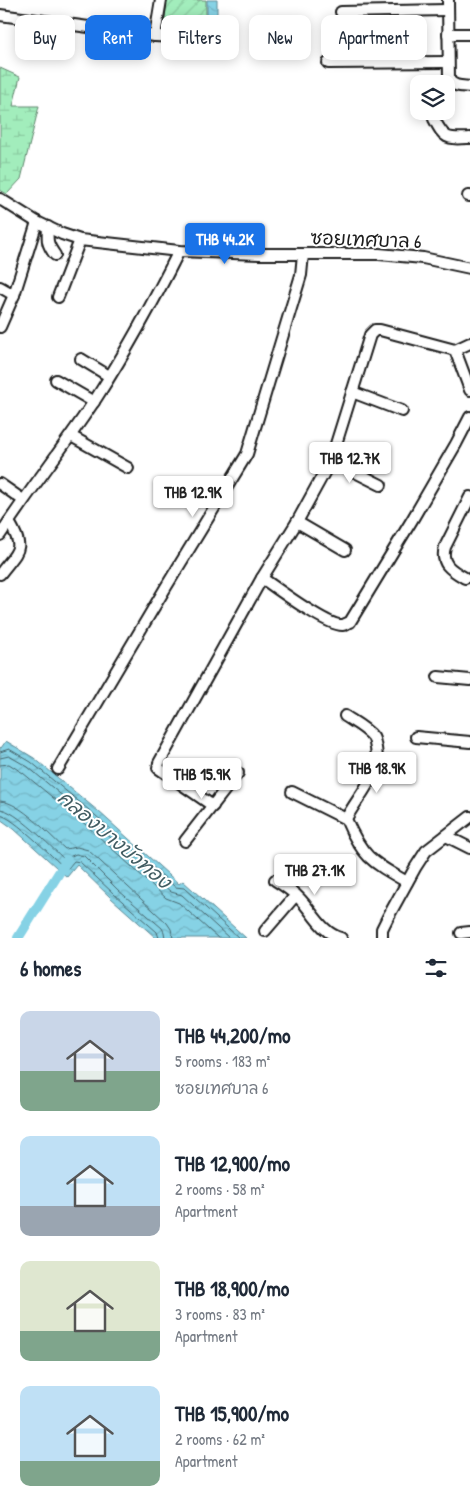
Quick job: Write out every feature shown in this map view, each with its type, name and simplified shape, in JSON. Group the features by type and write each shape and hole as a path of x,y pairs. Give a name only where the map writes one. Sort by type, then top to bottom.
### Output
{"street":[{"path":"155,36 161,0"},
{"path":"341,12 448,5 449,80 452,84 470,87"},
{"path":"0,15 161,36"},
{"path":"448,34 470,34"},
{"path":"328,64 448,62"},
{"path":"435,120 443,135 449,138 470,138"},
{"name":"ซอยเทศบาล 6","path":"0,199 38,222 62,234 80,240 179,251 259,254 379,254 423,258 470,268"},
{"path":"0,327 14,295 38,222"},
{"path":"48,227 48,247 55,256"},
{"path":"58,297 80,240"},
{"path":"0,535 94,402 152,305 179,251"},
{"path":"58,769 247,454 302,275 303,254"},
{"path":"0,288 14,295"},
{"path":"214,806 158,768 158,765 262,578 297,522 331,460 370,335 375,330 380,330 454,350 470,343"},
{"path":"454,350 470,390"},
{"path":"81,360 110,376"},
{"path":"56,380 94,402"},
{"path":"352,392 402,411"},
{"path":"262,578 303,606 334,624 343,625 350,622 412,520 470,417"},
{"path":"70,436 128,468"},
{"path":"331,460 381,485"},
{"path":"0,484 23,500"},
{"path":"465,578 447,566 444,562 443,553 470,497"},
{"path":"0,574 17,552 19,544 17,535 9,522"},
{"path":"297,522 345,550"},
{"path":"438,677 470,680"},
{"path":"345,716 366,729 374,738 377,755 370,780 352,806 346,819"},
{"path":"416,737 470,742"},
{"path":"185,841 238,773"},
{"path":"292,792 346,819 353,836 366,855 379,866 406,882"},
{"path":"382,938 382,929 388,917 406,882 426,851 470,817"},
{"path":"446,836 470,848"},
{"path":"275,880 296,895 319,923 341,938"},
{"path":"265,931 296,895"}],"green space":[{"path":"167,0 206,0 206,15 165,15"},
{"path":"0,68 20,77 13,106 39,106 21,179 7,194 0,190"}],"water":[{"path":"207,0 217,0 217,15 207,15"},
{"name":"คลองบางบัวทอง","path":"6,741 34,758 98,811 179,884 183,881 246,938 156,938 77,865 67,877 14,829 0,819 0,747"}],"waterway":[{"path":"18,938 67,860"}]}
